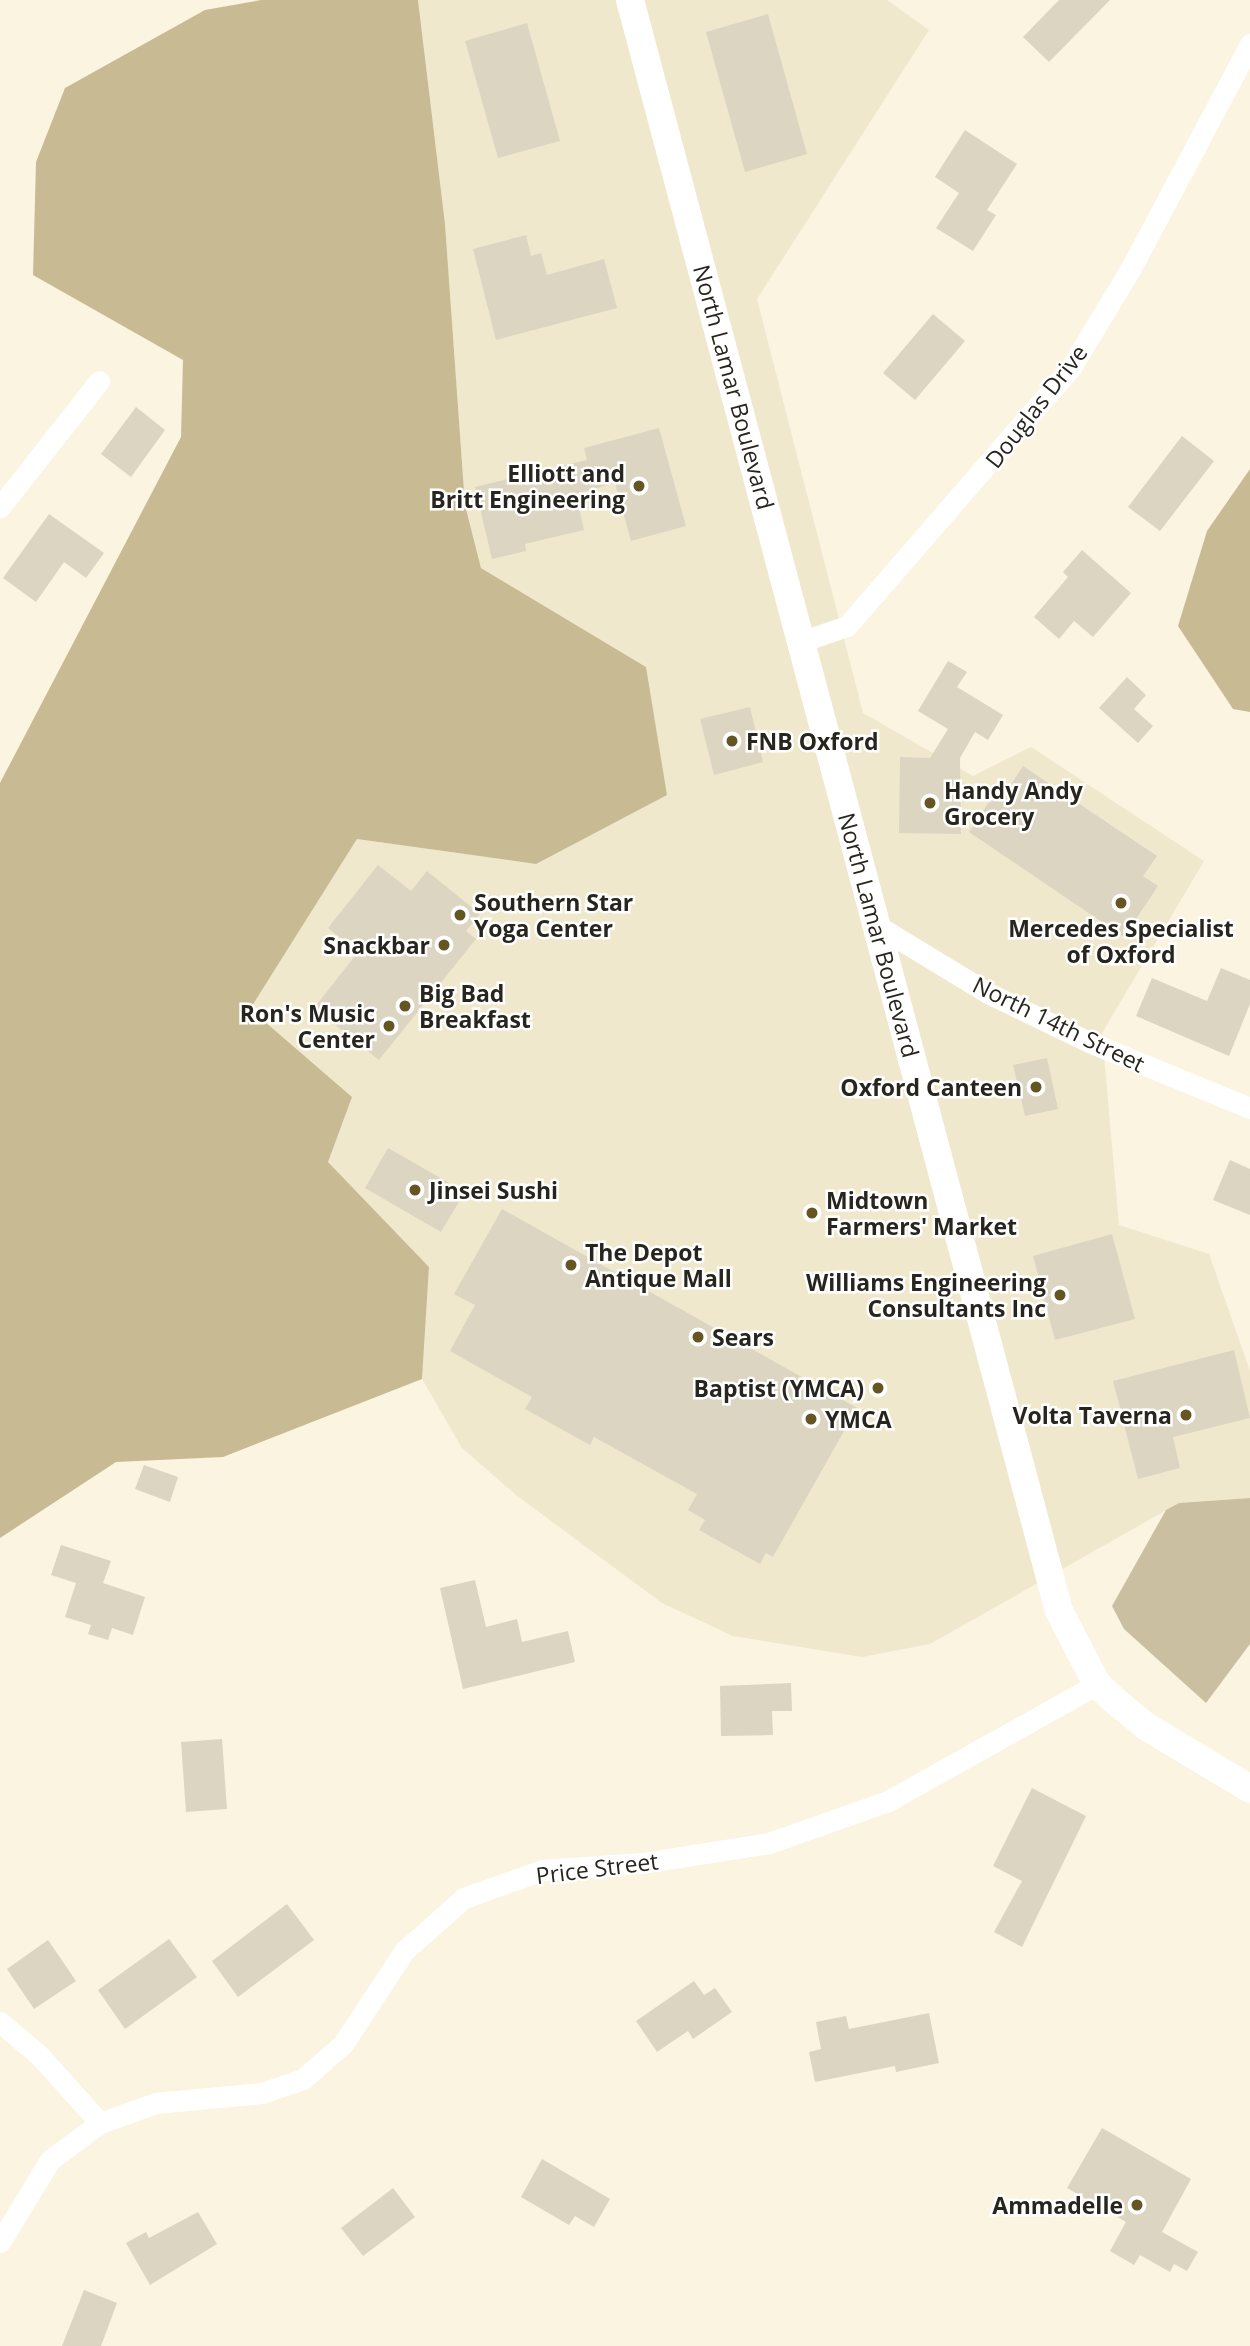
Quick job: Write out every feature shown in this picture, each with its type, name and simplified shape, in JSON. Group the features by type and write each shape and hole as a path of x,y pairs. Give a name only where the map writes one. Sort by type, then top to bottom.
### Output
{"street":[{"name":"North Lamar Boulevard","path":"630,0 803,641 1059,1611 1097,1684 1147,1727 1250,1789"},
{"name":"Douglas Drive","path":"803,641 847,626 1070,369 1132,265 1250,44"},
{"path":"0,507 99,381"},
{"name":"North 14th Street","path":"876,925 988,993 1077,1037 1250,1108"},
{"name":"Price Street","path":"0,2242 50,2160 100,2123 156,2102 262,2093 303,2079 343,2044 404,1951 464,1898 542,1870 642,1863 775,1841 888,1801 1097,1684"},
{"path":"0,2022 40,2056 100,2123"}],"shaded area":[{"path":"261,0 418,0 445,224 465,505 481,568 646,667 667,795 536,864 357,839 250,1009 352,1097 328,1162 429,1267 422,1379 223,1457 116,1462 0,1538 0,783 181,437 183,360 33,275 36,162 65,88 205,10"},
{"path":"418,0 887,0 929,30 757,299 863,713 973,776 1031,747 1204,861 1102,1033 1119,1225 1209,1254 1250,1371 1250,1498 1179,1503 930,1644 862,1657 733,1636 662,1603 516,1495 462,1448 422,1379 429,1267 328,1162 250,1009 357,839 536,864 646,667 481,568 465,505 445,224"},
{"path":"1250,469 1250,712 1233,709 1178,626 1207,531"},
{"path":"1250,1498 1250,1644 1206,1703 1124,1629 1112,1606 1166,1510 1179,1503"}],"building":[{"path":"1059,0 1110,0 1049,62 1023,37"},
{"path":"768,14 807,154 745,172 706,32"},
{"path":"527,23 560,141 498,158 465,41"},
{"path":"965,130 1017,164 987,210 996,215 973,251 936,228 959,193 935,177"},
{"path":"526,235 531,256 541,253 547,275 604,259 617,308 496,340 473,249"},
{"path":"933,314 965,341 915,400 883,373"},
{"path":"136,407 165,430 131,477 101,454"},
{"path":"659,428 686,526 631,541 615,483 576,494 584,530 525,544 526,551 492,559 475,487 587,460 584,448"},
{"path":"1182,436 1214,461 1160,531 1128,507"},
{"path":"49,514 104,553 86,578 64,562 36,602 3,578"},
{"path":"1082,550 1131,593 1093,637 1074,621 1059,639 1034,617 1068,577 1063,572"},
{"path":"948,661 967,672 957,687 1003,715 988,740 975,732 960,758 961,834 899,833 900,757 930,758 948,729 918,711"},
{"path":"1127,677 1146,695 1134,709 1153,726 1138,743 1099,708"},
{"name":"FNB Oxford","path":"750,707 763,762 714,775 700,719"},
{"path":"1023,766 1157,856 1143,876 1158,886 1124,937 969,832 997,790 1004,795"},
{"path":"378,865 411,891 427,871 480,914 466,931 476,939 379,1060 314,1008 358,952 328,928"},
{"path":"1221,968 1250,980 1250,1004 1229,1056 1136,1016 1152,978 1207,1001"},
{"name":"Oxford Canteen","path":"1047,1058 1058,1109 1025,1116 1013,1065"},
{"name":"Jinsei Sushi","path":"388,1148 465,1192 441,1232 365,1188"},
{"path":"1230,1160 1250,1169 1250,1215 1213,1200"},
{"path":"502,1209 857,1408 773,1557 766,1553 760,1564 699,1530 705,1520 688,1510 697,1494 594,1437 590,1445 525,1409 532,1397 450,1351 475,1305 454,1294"},
{"path":"1112,1234 1135,1319 1055,1340 1033,1256"},
{"name":"Volta Taverna","path":"1234,1350 1250,1418 1173,1437 1180,1468 1138,1479 1113,1381"},
{"path":"144,1465 178,1477 170,1502 135,1489"},
{"path":"61,1545 111,1561 103,1583 145,1597 133,1635 112,1628 108,1640 88,1634 91,1625 65,1617 76,1583 51,1575"},
{"path":"475,1580 486,1627 517,1619 522,1642 568,1631 575,1662 463,1689 440,1588"},
{"path":"791,1683 792,1711 772,1711 773,1735 721,1736 720,1686"},
{"path":"222,1739 227,1809 186,1812 181,1742"},
{"path":"1032,1788 1086,1816 1022,1947 994,1932 1022,1881 993,1866"},
{"path":"287,1904 314,1940 238,1997 212,1961"},
{"path":"169,1939 197,1977 125,2029 98,1990"},
{"path":"48,1940 76,1981 34,2009 7,1969"},
{"path":"694,1981 704,1995 715,1988 732,2012 693,2039 688,2031 657,2052 636,2021"},
{"path":"929,2013 939,2063 896,2072 895,2066 815,2082 809,2052 821,2049 816,2022 846,2016 849,2029"},
{"name":"Ammadelle","path":"1102,2128 1191,2179 1162,2232 1198,2252 1187,2271 1174,2264 1170,2272 1140,2255 1134,2265 1110,2251 1126,2222 1067,2188"},
{"path":"542,2159 610,2199 594,2227 575,2216 569,2225 521,2197"},
{"path":"393,2188 415,2217 363,2256 341,2228"},
{"path":"198,2212 217,2244 150,2285 126,2243 146,2232 149,2238"},
{"path":"84,2290 117,2303 101,2346 62,2346"}],"place":[{"name":"Elliott and Britt Engineering","path":"639,486"},
{"name":"FNB Oxford","path":"732,741"},
{"name":"Handy Andy Grocery","path":"930,803"},
{"name":"Mercedes Specialist of Oxford","path":"1121,903"},
{"name":"Southern Star Yoga Center","path":"460,915"},
{"name":"Snackbar","path":"444,945"},
{"name":"Big Bad Breakfast","path":"405,1006"},
{"name":"Ron's Music Center","path":"389,1026"},
{"name":"Oxford Canteen","path":"1036,1087"},
{"name":"Jinsei Sushi","path":"415,1190"},
{"name":"Midtown Farmers' Market","path":"812,1213"},
{"name":"The Depot Antique Mall","path":"571,1265"},
{"name":"Williams Engineering Consultants Inc","path":"1060,1295"},
{"name":"Sears","path":"698,1337"},
{"name":"Baptist (YMCA)","path":"878,1388"},
{"name":"Volta Taverna","path":"1186,1415"},
{"name":"YMCA","path":"811,1419"},
{"name":"Ammadelle","path":"1137,2205"}]}
